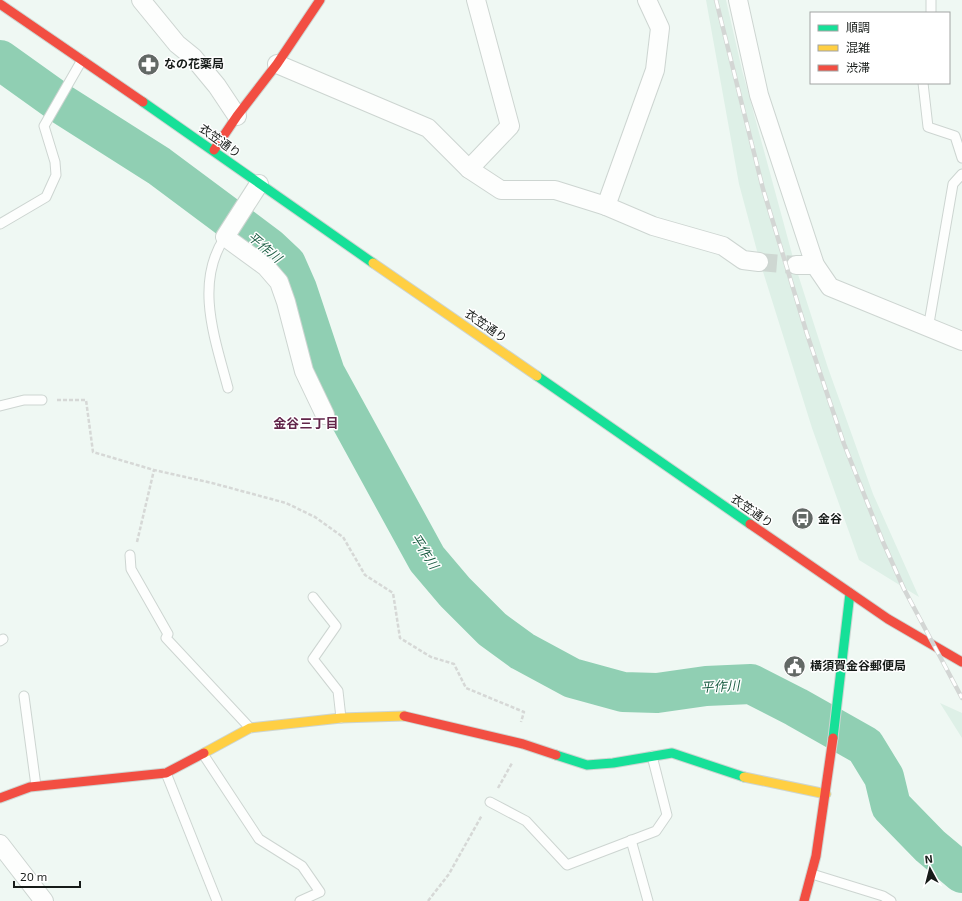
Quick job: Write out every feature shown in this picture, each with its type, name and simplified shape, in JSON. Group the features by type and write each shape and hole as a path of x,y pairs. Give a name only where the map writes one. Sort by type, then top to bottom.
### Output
{"street":[{"path":"141,0 177,44 193,57 217,86 237,116"},
{"path":"214,150 237,116 277,64 320,0"},
{"path":"469,169 510,126 476,0"},
{"path":"606,206 655,70 660,28 647,0"},
{"path":"738,0 758,95 815,265 830,287 962,342"},
{"name":"衣笠通り","path":"0,4 83,59 214,150 259,184 888,619 962,662"},
{"path":"277,64 428,128 469,169 501,190 555,190 606,206 653,226 723,246 743,260 759,262"},
{"path":"259,184 225,237 266,267 279,282 286,302 304,370 325,415"},
{"path":"796,265 815,265"},
{"path":"804,901 816,856 826,794 850,593"},
{"path":"0,798 36,786 166,773 250,728 341,718 405,716 519,743 587,764 613,763 652,755 672,753 751,779 826,794"},
{"path":"0,844 44,901"}],"lane":[{"path":"931,0 931,12"},
{"path":"0,224 46,197 56,175 55,162 44,126 83,59"},
{"path":"923,84 928,126 955,136 962,158"},
{"path":"928,329 953,184 962,174"},
{"path":"225,237 219,245 208,279 211,324 228,388"},
{"path":"0,406 24,400 42,400"},
{"path":"130,555 131,569 168,634 166,638 250,728"},
{"path":"313,597 336,626 313,660 338,691 341,718"},
{"path":"24,696 36,786"},
{"path":"203,754 259,839 302,866 320,892 300,901"},
{"path":"490,802 526,821 567,865 656,831 667,815 652,755"},
{"path":"166,773 217,901"},
{"path":"631,840 648,901"},
{"path":"811,874 883,896 891,901"}],"path":[{"path":"42,400 86,400 92,452 154,470 212,483 286,503 314,517 343,537 365,575 393,593 400,638 431,657 454,664 466,688 524,712 519,743 490,802 449,874 428,901"},
{"path":"130,555 136,545 154,470"}],"shaded area":[{"path":"706,0 726,0 742,70 795,265 828,368 873,494 919,597 859,560 812,428 760,262 739,184"},
{"path":"940,703 962,713 962,738"}],"waterway":[{"name":"平作川","path":"0,60 63,105 159,166 269,248 286,264 297,289 325,373 427,559 455,592 492,629 522,651 572,678 623,692 657,693 706,686 751,684 796,707 865,746 884,777 891,806 930,846 962,873"}],"tunnel":[{"path":"759,262 796,265"}],"railway":[{"path":"716,0 763,189 807,334 844,444 883,542 904,589 962,698"}],"traffic: fast":[{"path":"143,102 373,263"},
{"path":"537,376 750,524"},
{"path":"833,738 850,593"},
{"path":"556,755 587,765 613,763 672,753 744,777"}],"traffic: slow":[{"path":"373,263 537,376"},
{"path":"204,753 250,728 341,718 404,716"},
{"path":"744,777 826,794"}],"traffic: jam":[{"path":"214,150 237,116 277,64 320,0"},
{"path":"0,4 143,102"},
{"path":"750,524 888,619 962,662"},
{"path":"404,716 523,744 556,755"},
{"path":"804,901 816,856 833,738"},
{"path":"0,798 30,787 166,773 204,753"}],"place":[{"name":"なの花薬局","path":"149,64"},
{"name":"金谷","path":"802,519"},
{"name":"横須賀金谷郵便局","path":"795,666"}],"district":[{"name":"金谷三丁目","path":"306,423"}]}
